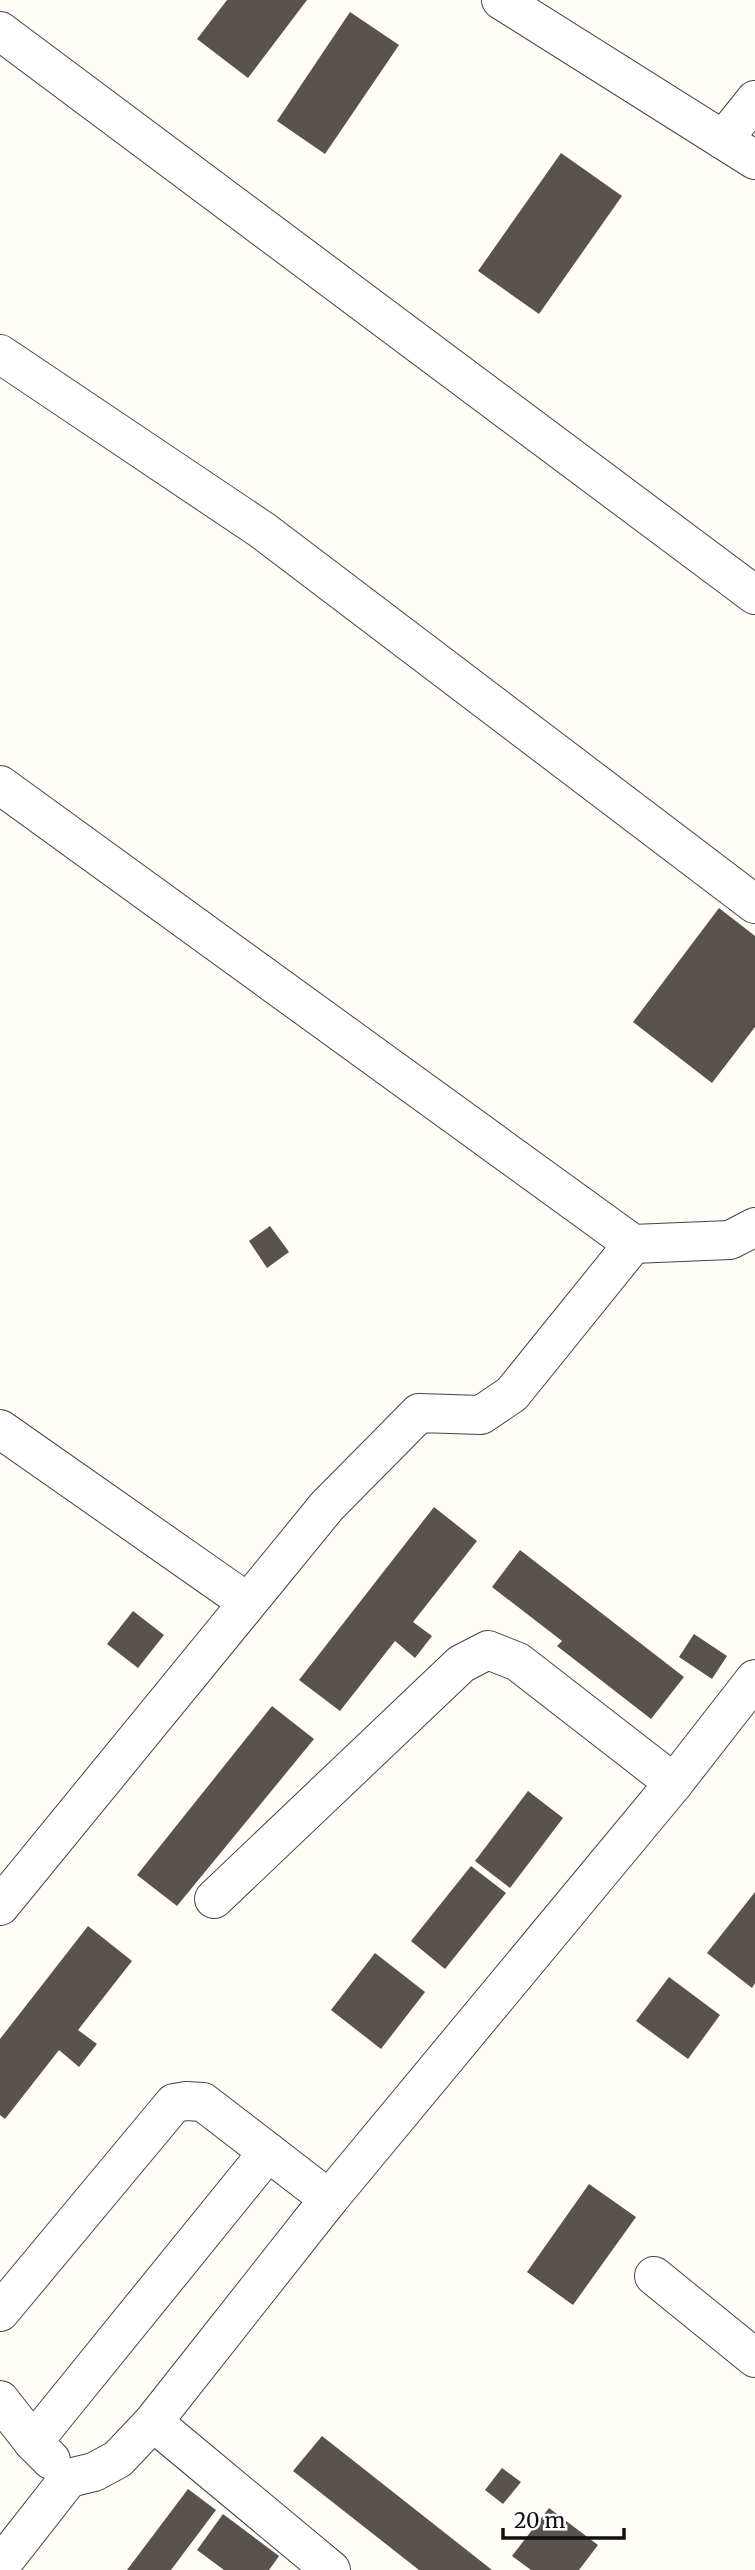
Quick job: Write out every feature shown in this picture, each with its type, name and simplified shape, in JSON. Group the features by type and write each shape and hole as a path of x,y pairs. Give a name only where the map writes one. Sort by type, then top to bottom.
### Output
{"street":[{"path":"501,0 755,160"},
{"path":"0,31 755,594"},
{"path":"723,140 755,100"},
{"path":"0,354 262,530 755,904"},
{"path":"0,785 633,1244 730,1240 755,1227"},
{"path":"0,1906 327,1506 419,1413 481,1415 512,1394 633,1244"},
{"path":"0,1429 247,1602"},
{"path":"214,1899 461,1664 488,1650 518,1662 674,1783"},
{"path":"0,2566 69,2478 93,2472 118,2459 153,2422 329,2199 674,1783 755,1679"},
{"path":"0,2312 174,2104 186,2101 203,2102 329,2199"},
{"path":"33,2442 268,2152"},
{"path":"654,2276 755,2358"},
{"path":"0,2400 33,2442 69,2478"},
{"path":"153,2422 331,2570"}],"building":[{"path":"227,0 307,0 248,78 197,39"},
{"path":"350,12 399,45 325,154 277,121"},
{"path":"561,153 622,196 539,314 478,271"},
{"path":"719,908 755,936 755,1027 712,1083 633,1022"},
{"path":"270,1226 289,1252 267,1268 249,1241"},
{"path":"434,1507 477,1541 413,1622 432,1636 415,1658 395,1641 340,1711 299,1680"},
{"path":"520,1550 684,1677 651,1719 557,1646 562,1641 492,1587"},
{"path":"133,1611 164,1635 138,1668 107,1644"},
{"path":"694,1634 727,1656 712,1679 679,1657"},
{"path":"272,1706 314,1739 177,1906 137,1875"},
{"path":"528,1791 563,1818 510,1888 475,1861"},
{"path":"471,1866 506,1893 445,1969 411,1941"},
{"path":"755,1892 755,1983 752,1988 707,1953"},
{"path":"88,1926 132,1961 78,2030 97,2044 79,2067 59,2050 5,2119 0,2115 0,2039"},
{"path":"375,1953 425,1992 381,2049 331,2010"},
{"path":"669,1977 720,2015 688,2059 636,2021"},
{"path":"589,2184 636,2217 573,2305 527,2272"},
{"path":"322,2436 492,2570 419,2570 293,2471"},
{"path":"502,2468 521,2482 503,2504 485,2490"},
{"path":"188,2489 216,2510 171,2570 127,2570"},
{"path":"549,2508 598,2545 579,2570 531,2570 512,2556"},
{"path":"223,2514 279,2556 269,2570 224,2570 197,2550"}]}
